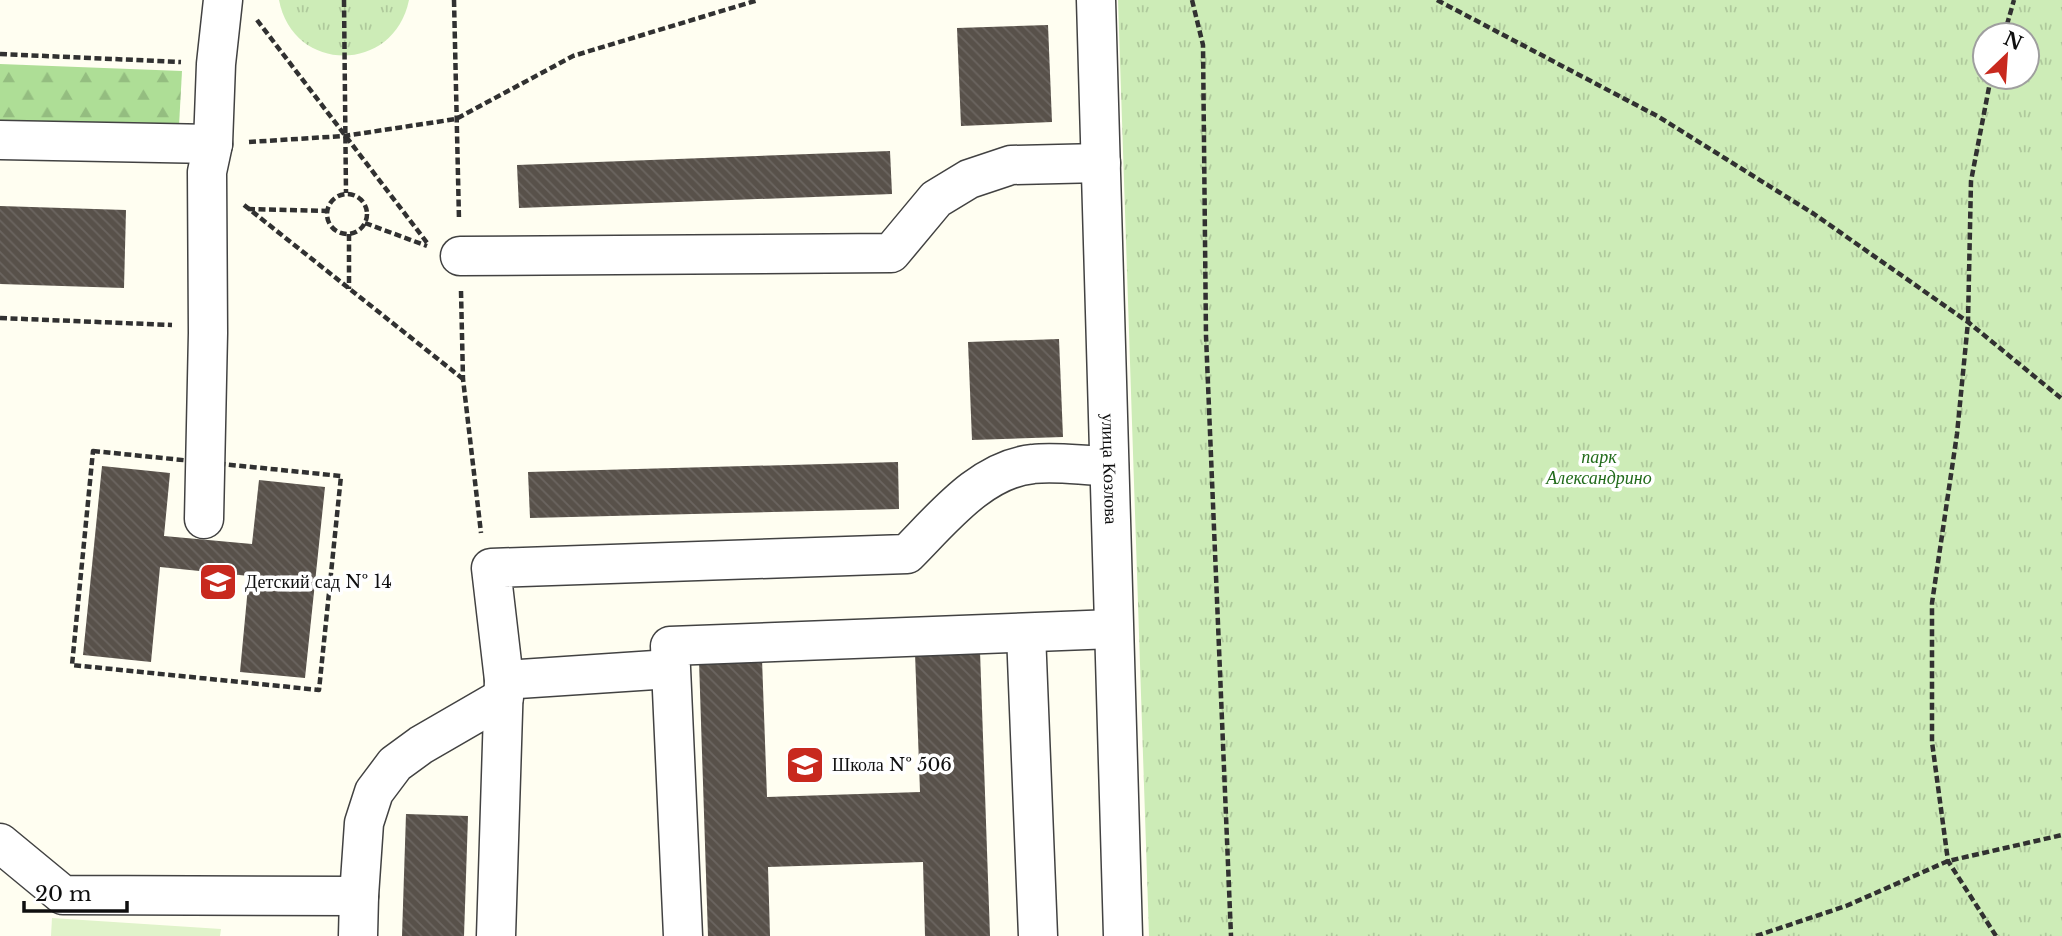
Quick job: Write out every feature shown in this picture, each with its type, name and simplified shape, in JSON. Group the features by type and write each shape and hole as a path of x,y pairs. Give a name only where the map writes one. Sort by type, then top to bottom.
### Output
{"street":[{"name":"улица Козлова","path":"1096,0 1123,936"},
{"path":"204,519 210,158 216,64 236,5"},
{"path":"0,140 210,158"},
{"path":"460,256 891,253 936,199 969,179 1011,165 1101,163"},
{"path":"496,936 504,688 491,568 907,554 985,481 1009,468 1034,464 1109,466"},
{"path":"683,936 670,646 1113,629"},
{"path":"1026,633 1038,936"},
{"path":"358,936 364,823 374,792 395,764 504,688 670,669"},
{"path":"0,843 63,895 359,896"}],"path":[{"path":"344,0 346,193"},
{"path":"463,380 247,209 210,158 456,119 573,56 758,0"},
{"path":"1192,0 1203,44 1206,336 1231,936"},
{"path":"1437,0 1659,117 1814,214 1968,323 2062,399"},
{"path":"2008,21 2014,0"},
{"path":"236,5 344,136 431,248 365,223"},
{"path":"0,54 216,64"},
{"path":"1988,91 1971,180 1968,323 1957,435 1932,603 1932,741 1948,861 1996,936"},
{"path":"346,193 359,197 364,202 367,216 361,228 349,234 335,230 327,211 334,199 346,193"},
{"path":"247,209 327,211"},
{"path":"349,234 349,290"},
{"path":"0,318 208,326"},
{"path":"93,451 206,462 341,476 319,690 72,665 93,451"},
{"path":"1756,936 1846,906 1948,861 2062,835"}],"green space":[{"path":"279,0 409,0 400,24 384,42 365,52 344,56 322,52 303,42 288,24"},
{"name":"парк Александрино","path":"1118,0 2062,0 2062,936 1149,936"},
{"path":"0,64 182,71 179,126 0,121"},
{"path":"52,918 221,929 220,936 51,936"}],"building":[{"path":"1048,25 1052,122 961,126 957,28"},
{"path":"890,151 892,194 519,208 517,165"},
{"path":"0,206 126,210 124,288 0,284"},
{"path":"1059,339 1063,437 972,440 968,342"},
{"path":"898,462 899,509 530,518 528,472"},
{"path":"102,466 170,473 164,536 252,544 259,480 325,487 305,678 240,672 249,576 160,567 151,662 83,655"},
{"path":"980,651 990,936 925,936 923,862 768,867 770,936 708,936 699,661 762,659 767,797 920,792 915,653"},
{"path":"406,814 468,816 464,936 402,936"}],"place":[{"name":"Детский сад № 14","path":"218,582"},
{"name":"Школа № 506","path":"805,765"}]}
